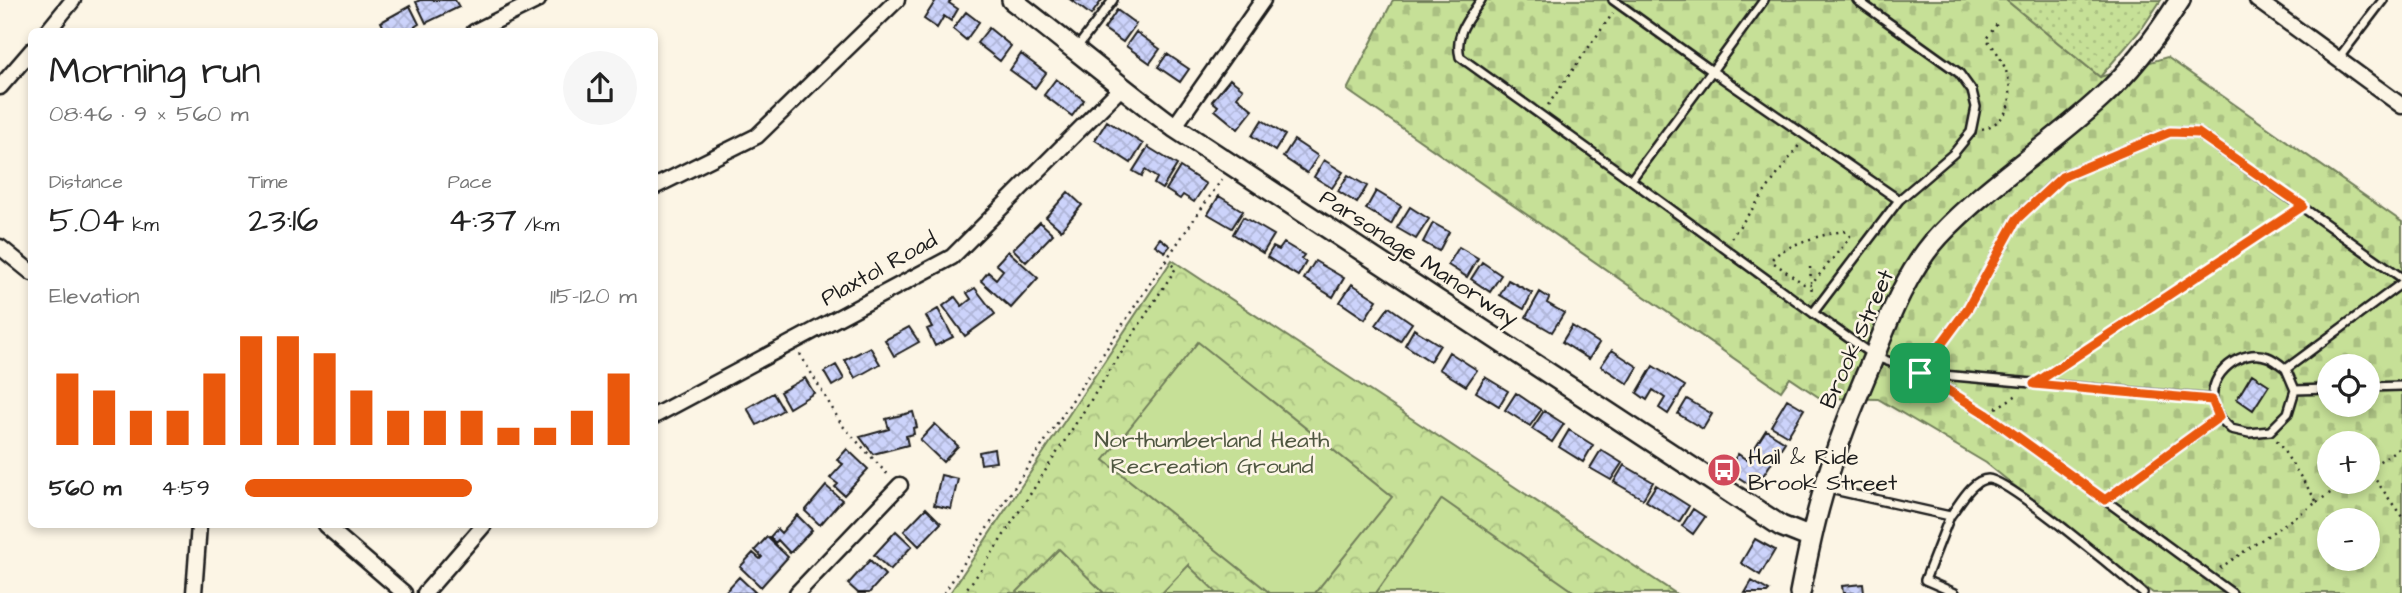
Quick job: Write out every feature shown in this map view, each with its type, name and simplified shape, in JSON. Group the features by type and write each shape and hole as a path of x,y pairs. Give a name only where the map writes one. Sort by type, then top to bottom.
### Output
{"street":[{"path":"50,28 74,0"},
{"path":"482,28 538,0"},
{"path":"658,185 757,135 897,0"},
{"name":"Parsonage Manorway","path":"1012,0 1174,127 1781,526 1811,538"},
{"path":"1174,127 1263,0"},
{"name":"Brook Street","path":"1800,593 1824,488 1845,427 1889,318 1912,273 1937,239 2010,171 2104,96 2153,40 2180,0"},
{"path":"2257,0 2402,106"},
{"path":"0,87 28,55"},
{"name":"Plaxtol Road","path":"658,414 952,257 1122,88"},
{"path":"0,247 28,271"},
{"path":"797,593 900,485"},
{"path":"194,593 199,528"},
{"path":"328,528 404,593"},
{"path":"425,593 481,528"}],"lane":[{"path":"1076,49 1113,0"},
{"path":"1481,0 1461,29 1457,43 1460,57 1874,356 1920,373 1986,414 2232,593"},
{"path":"1631,180 1764,0"},
{"path":"1813,313 1899,200 1954,153 1972,132 1976,107 1972,91 1959,73 1857,0"},
{"path":"2338,59 2383,0"},
{"path":"1616,2 1899,200"},
{"path":"1920,373 1968,308 2017,219 2062,177 2170,132 2198,133 2303,206 2402,281 2286,369"},
{"path":"2250,354 2267,357 2286,369 2295,390 2288,413 2270,431 2249,433 2231,429 2219,417 2212,400 2218,375 2233,361 2250,354"},
{"path":"1920,373 2212,400"},
{"path":"2380,387 2402,386"},
{"path":"2295,390 2317,389"},
{"path":"2105,500 2219,417"},
{"path":"1955,593 1925,580 1950,516 1980,481 1996,481 2039,509 2143,593"},
{"path":"1824,488 1950,516"}],"path":[{"path":"1541,116 1616,2"},
{"path":"1972,132 1989,127 2003,116 2010,105 2010,89 2004,62 1986,39 1997,24"},
{"path":"1724,248 1806,136"},
{"path":"944,593 1165,260 1232,165"},
{"path":"1986,414 2303,206"},
{"path":"1844,231 1848,233 1848,240 1811,285 1804,284 1774,263 1772,258 1826,234 1844,231"},
{"path":"963,593 990,558 1176,268 1165,260"},
{"path":"1810,267 1813,313"},
{"path":"794,342 842,425 879,467 900,485"},
{"path":"2270,431 2317,502"},
{"path":"2380,461 2402,446"},
{"path":"2380,486 2402,517"},
{"path":"2209,576 2329,494"}],"green space":[{"path":"1393,0 2006,0 2100,77 2167,57 2402,222 2402,593 2153,593 1986,463 1878,399 1820,398 1790,378 1781,391 1347,90"},
{"path":"2006,0 2161,0 2143,27 2100,77"},
{"name":"Northumberland Heath Recreation Ground","path":"1172,260 1675,593 950,593"},
{"path":"1198,342 1392,497 1315,593 1270,593 1104,460"},
{"path":"1442,499 1576,593 1376,593"},
{"path":"1059,549 1104,593 1016,593"},
{"path":"1189,566 1217,593 1162,593"}],"building":[{"path":"455,0 459,7 426,23 416,2"},
{"path":"936,0 951,0 949,3 958,9 951,21 944,16 937,28 924,19"},
{"path":"1071,0 1102,0 1091,15"},
{"path":"410,6 419,24 412,28 384,28 381,22"},
{"path":"1117,10 1136,24 1123,42 1104,29"},
{"path":"966,12 979,22 966,40 953,29"},
{"path":"989,28 1011,46 1000,61 977,43"},
{"path":"1136,32 1160,49 1150,63 1126,46"},
{"path":"1021,54 1046,73 1035,88 1010,70"},
{"path":"1167,54 1189,69 1180,82 1158,67"},
{"path":"1056,79 1084,100 1072,116 1044,95"},
{"path":"1230,79 1243,89 1237,97 1253,110 1238,129 1215,110 1218,106 1212,101"},
{"path":"1262,120 1285,135 1275,151 1252,136"},
{"path":"1107,121 1143,144 1131,163 1095,140"},
{"path":"1294,140 1318,156 1307,173 1283,157"},
{"path":"1148,147 1177,165 1162,189 1154,184 1157,178 1145,170 1142,176 1133,171"},
{"path":"1324,160 1343,172 1332,188 1314,177"},
{"path":"1180,167 1206,184 1194,202 1183,195 1180,199 1166,190"},
{"path":"1348,175 1367,186 1357,203 1338,191"},
{"path":"1376,191 1401,206 1391,224 1366,209"},
{"path":"1068,192 1082,205 1061,230 1046,217"},
{"path":"1219,196 1243,211 1232,228 1208,214"},
{"path":"1410,207 1429,219 1416,239 1397,228"},
{"path":"1243,217 1274,235 1263,253 1233,234"},
{"path":"1040,222 1053,234 1026,262 1013,249"},
{"path":"1433,223 1449,232 1439,251 1423,242"},
{"path":"1160,238 1170,246 1165,252 1155,245"},
{"path":"1284,243 1304,255 1301,259 1306,262 1298,276 1267,257 1273,247 1279,250"},
{"path":"1459,247 1478,258 1467,277 1448,265"},
{"path":"1008,251 1038,278 1011,308 981,281 988,272 996,279 1003,270 996,264"},
{"path":"1315,261 1344,278 1333,297 1304,279"},
{"path":"1482,262 1501,275 1490,292 1471,279"},
{"path":"1508,280 1532,293 1524,309 1500,295"},
{"path":"1352,284 1377,300 1365,319 1340,302"},
{"path":"975,288 995,314 965,336 943,306 955,297 962,306 971,299 967,293"},
{"path":"1540,292 1549,298 1547,303 1564,313 1552,332 1526,317"},
{"path":"1389,307 1412,323 1400,341 1376,325"},
{"path":"938,309 953,337 935,346 927,329 932,327 926,316"},
{"path":"1572,326 1599,343 1589,359 1562,342"},
{"path":"909,327 919,342 894,356 885,340"},
{"path":"1414,329 1440,345 1430,361 1405,345"},
{"path":"870,347 880,364 855,378 845,360"},
{"path":"1612,350 1638,367 1628,384 1601,366"},
{"path":"1449,352 1477,370 1466,386 1439,369"},
{"path":"836,365 844,379 832,386 824,372"},
{"path":"1653,366 1685,386 1668,414 1659,408 1665,398 1653,390 1647,400 1637,393"},
{"path":"2252,374 2269,385 2253,410 2237,399"},
{"path":"1485,377 1508,391 1499,406 1476,392"},
{"path":"805,378 814,393 789,408 780,392"},
{"path":"773,393 783,410 757,425 747,408"},
{"path":"1516,393 1541,410 1530,426 1505,410"},
{"path":"1687,399 1712,414 1703,429 1678,414"},
{"path":"1787,399 1804,409 1788,436 1771,426"},
{"path":"1544,411 1564,424 1552,442 1532,429"},
{"path":"913,412 917,427 913,428 914,434 906,436 908,445 873,454 860,437 889,429 886,419"},
{"path":"935,424 958,446 943,462 920,440"},
{"path":"1569,430 1593,445 1583,462 1559,447"},
{"path":"1766,430 1785,442 1755,488 1727,470 1738,454 1747,460"},
{"path":"847,449 868,469 844,495 835,487 838,484 830,478 843,464 837,460"},
{"path":"994,449 996,462 981,464 979,452"},
{"path":"1601,450 1622,463 1611,480 1590,468"},
{"path":"1624,465 1653,482 1643,499 1614,482"},
{"path":"941,475 958,479 951,509 934,505"},
{"path":"1656,485 1689,506 1679,522 1646,501"},
{"path":"826,486 842,500 820,525 805,511"},
{"path":"926,508 941,523 919,546 904,531"},
{"path":"1693,509 1705,517 1693,534 1682,526"},
{"path":"797,515 812,530 790,553 778,540 775,543 770,537 777,529 781,533"},
{"path":"896,531 912,546 890,570 874,555"},
{"path":"767,537 788,557 761,587 740,567 753,553 760,559 762,557 755,550"},
{"path":"1755,539 1775,550 1760,575 1741,563"},
{"path":"870,560 885,575 869,593 858,593 848,584"},
{"path":"739,577 756,593 724,593"},
{"path":"1752,581 1769,591 1745,593"},
{"path":"1863,584 1864,593 1843,593 1842,586"}],"place":[{"name":"Hail & Ride Brook Street","path":"1724,470"}],"route":[{"path":"2170,132 2198,133 2303,206 2034,384 2212,400 2219,417 2105,500 1986,414 1920,373 1968,308 2017,219 2062,177 2170,132"}]}
